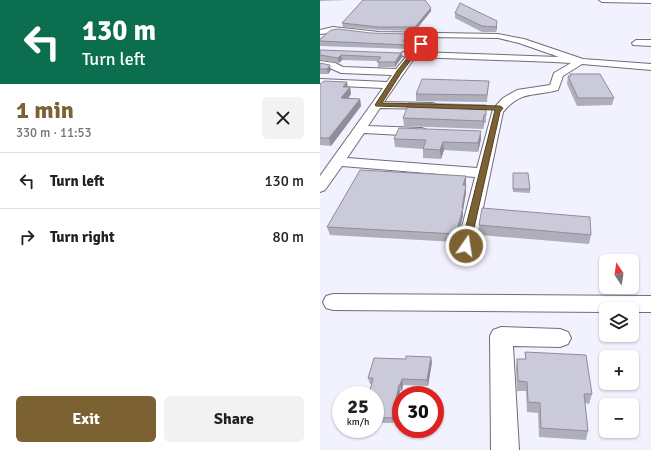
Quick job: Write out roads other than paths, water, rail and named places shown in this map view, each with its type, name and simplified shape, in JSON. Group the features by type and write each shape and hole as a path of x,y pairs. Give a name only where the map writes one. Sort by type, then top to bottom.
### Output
{"street":[{"path":"602,0 651,1"},
{"path":"635,6 651,6"},
{"path":"320,32 327,30 356,31 371,34 498,36 521,41 581,61"},
{"path":"320,187 378,105 399,72 428,35"},
{"path":"636,43 651,43"},
{"path":"398,53 581,61 651,67"},
{"path":"466,246 497,112 507,100 522,92 554,88 558,75 581,61"},
{"path":"320,64 332,65 341,70 399,72"},
{"path":"320,82 391,85"},
{"path":"378,105 447,107"},
{"path":"485,108 500,108"},
{"path":"361,128 430,132"},
{"path":"476,134 492,135"},
{"path":"338,161 483,173"},
{"path":"333,302 651,304"},
{"path":"504,450 501,336 560,338"}]}
